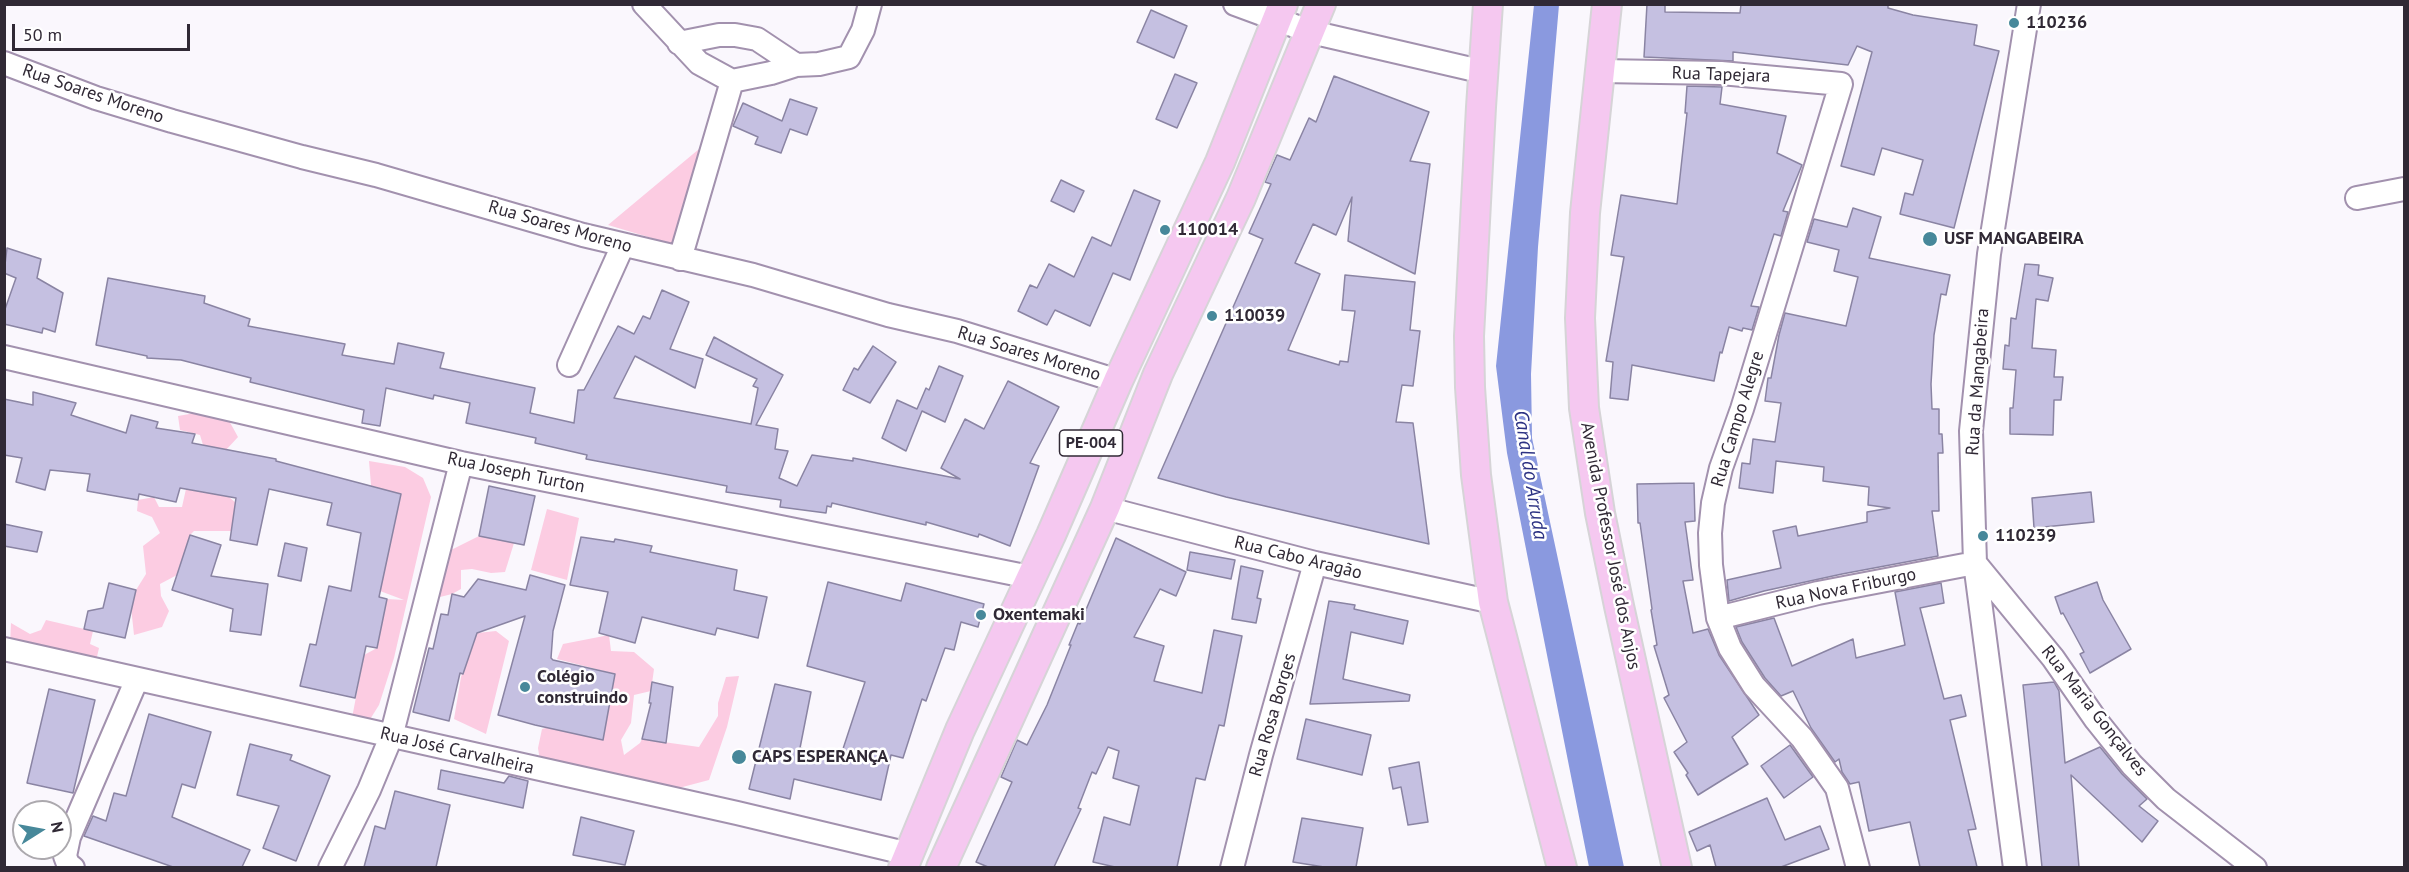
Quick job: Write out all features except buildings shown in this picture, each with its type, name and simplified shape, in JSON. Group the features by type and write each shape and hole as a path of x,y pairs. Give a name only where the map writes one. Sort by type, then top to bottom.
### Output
{"main road":[{"name":"PE-004","path":"940,867 1105,508 1158,374 1240,198 1321,4"},
{"path":"1488,4 1469,336 1476,475 1493,602 1562,867"},
{"name":"Avenida Professor José dos Anjos","path":"1607,4 1585,213 1580,318 1584,408 1600,513 1614,583 1677,867"},
{"name":"PE-004","path":"906,861 960,730 1051,536 1118,381 1220,162 1280,12"}],"street":[{"path":"644,4 699,63 732,81 796,65 819,64 849,57 862,30 870,4"},
{"path":"1235,4 1280,12 1311,32 1484,72"},
{"name":"Rua da Mangabeira","path":"2015,867 1975,563 1971,431 1989,254 2029,4"},
{"path":"680,43 719,35 757,39 796,65"},
{"name":"Rua Soares Moreno","path":"4,63 96,98 172,121 302,158 376,175 624,245 753,275 888,315 957,331 1118,381"},
{"name":"Rua Tapejara","path":"1600,71 1721,73 1841,84"},
{"path":"680,259 732,81"},
{"name":"Rua Campo Alegre","path":"1841,84 1742,409 1721,468 1713,502 1710,533 1711,565 1718,618 1730,648 1754,686 1802,738 1837,788 1858,867"},
{"path":"2356,198 2404,189"},
{"path":"569,365 624,245"},
{"name":"Rua Joseph Turton","path":"4,357 461,463 1030,577"},
{"path":"330,867 369,790 391,737 461,463"},
{"name":"Rua Cabo Aragão","path":"1105,508 1315,563 1493,602"},
{"name":"Rua Rosa Borges","path":"1232,867 1315,563"},
{"name":"Rua Nova Friburgo","path":"1718,618 1818,593 1975,563"},
{"name":"Rua Maria Gonçalves","path":"1975,563 2053,658 2089,711 2132,765 2166,799 2254,867"},
{"name":"Rua José Carvalheira","path":"4,649 737,813 906,861"},
{"path":"69,862 69,837 137,679"}],"shaded area":[{"path":"711,139 675,245 608,225"},
{"path":"212,410 227,417 238,437 226,450 203,445 200,435 180,430 178,416"},
{"path":"369,461 405,467 423,478 431,497 394,658 379,705 369,721 352,718 364,655 377,648 387,599 404,600 380,591"},
{"path":"186,489 229,497 236,503 232,531 194,531 190,535 177,575 160,584 161,596 169,611 162,627 134,635 131,607 136,590 146,574 143,546 160,533 152,517 137,511 138,500 154,497 159,507 182,507"},
{"path":"547,509 579,518 567,580 531,570"},
{"path":"479,536 514,543 505,572 461,570 461,589 432,599 447,552"},
{"path":"46,620 93,631 90,644 99,648 96,661 10,646 11,623 30,634 41,630"},
{"path":"496,631 509,641 486,734 454,719 461,677 477,633"},
{"path":"609,635 611,651 634,652 654,669 651,691 634,695 631,723 621,740 624,755 642,739 699,747 718,716 718,703 726,677 739,676 727,727 709,780 675,789 540,761 538,748 542,729 549,727 603,739 615,674 557,659 563,644"}],"water":[{"name":"Canal do Arruda","path":"1534,5 1559,5 1538,247 1531,374 1532,438 1624,867 1589,867 1507,453 1496,366"}],"place":[{"name":"110236","path":"2014,23"},
{"name":"110014","path":"1165,230"},
{"name":"USF MANGABEIRA","path":"1930,239"},
{"name":"110039","path":"1212,316"},
{"name":"110239","path":"1983,536"},
{"name":"Oxentemaki","path":"981,615"},
{"name":"Colégio construindo","path":"525,687"},
{"name":"CAPS ESPERANÇA","path":"739,757"}]}
